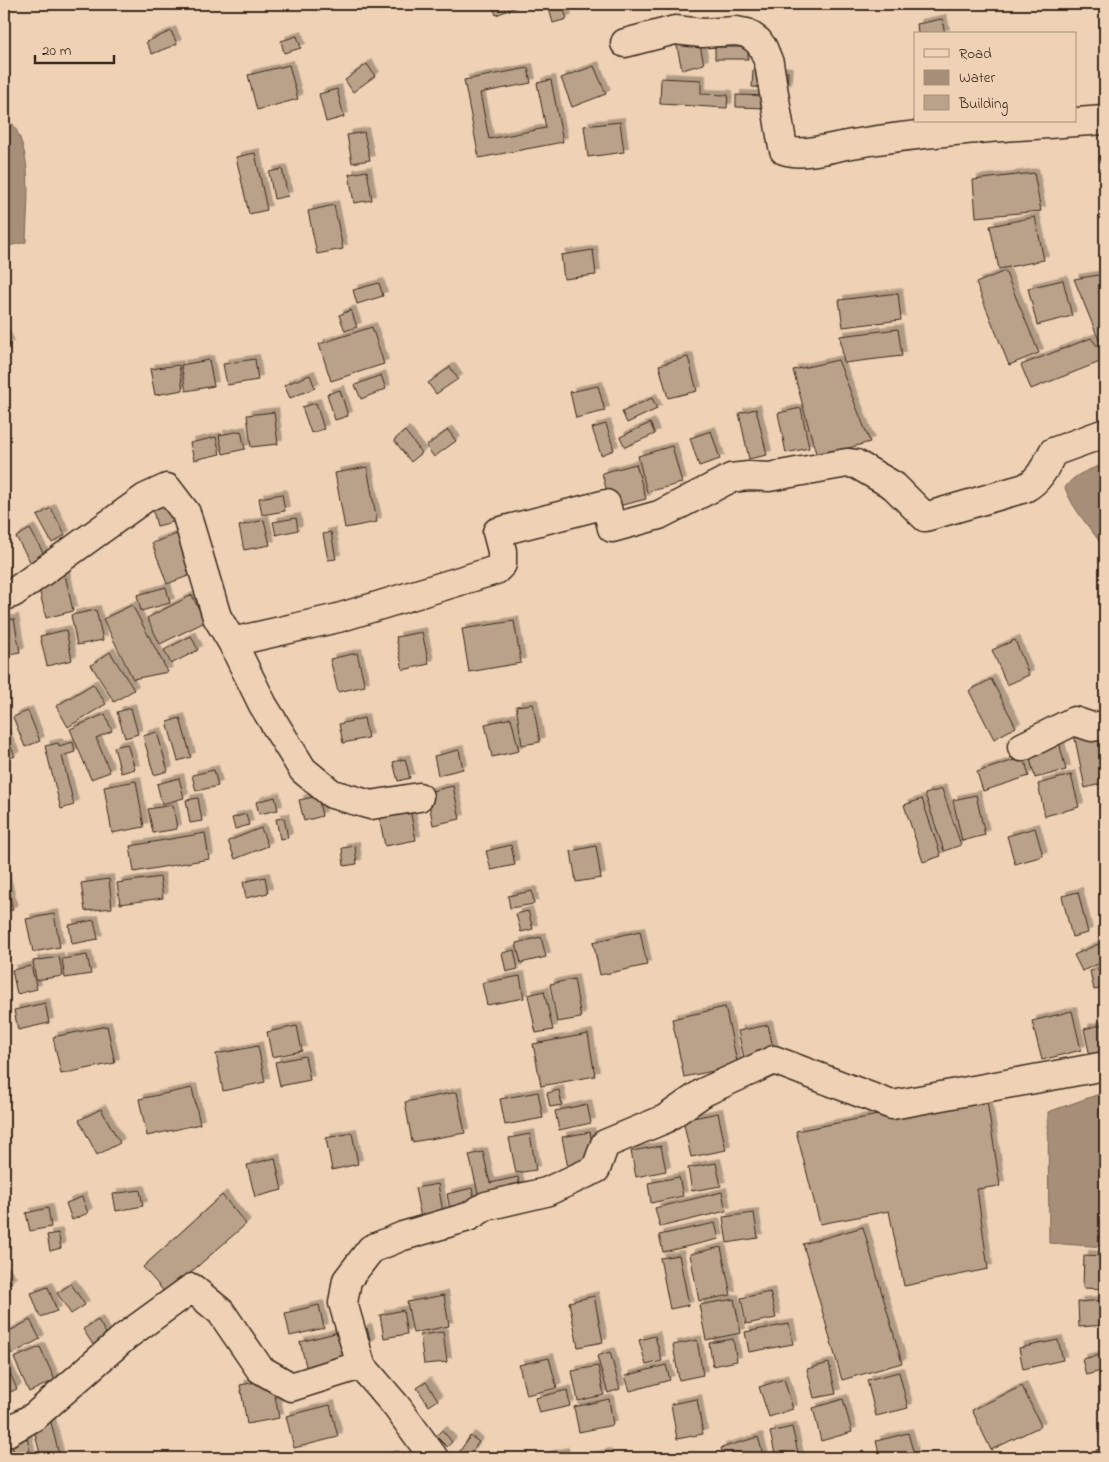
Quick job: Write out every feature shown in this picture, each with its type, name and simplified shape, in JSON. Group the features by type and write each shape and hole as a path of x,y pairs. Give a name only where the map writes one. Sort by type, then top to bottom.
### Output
{"street":[{"path":"625,43 675,30 702,33 736,31 747,34 758,41 763,48 768,63 784,150 789,152 806,152 897,137 1105,120"},
{"path":"232,642 338,618 496,570 502,564 502,551 497,532 606,504 612,528 659,515 731,478 749,476 769,477 856,464 894,486 925,517 1025,488 1033,484 1053,452 1105,433"},
{"path":"4,596 13,593 145,498 166,488 186,513 217,617 232,642 263,705 302,770 332,794 371,805 418,797"},
{"path":"1022,747 1074,721 1092,727 1105,725"},
{"path":"434,1458 397,1406 362,1365 343,1303 347,1280 371,1249 402,1236 468,1217 486,1206 546,1192 596,1169 605,1144 665,1120 704,1092 774,1060 892,1105 1105,1066"},
{"path":"4,1434 35,1416 126,1336 192,1288 221,1312 260,1369 291,1387 362,1365"}],"water":[{"path":"13,124 20,137 27,166 26,242 4,247 4,126"},
{"path":"1105,464 1105,549 1078,512 1065,488 1077,476"},
{"path":"1105,1092 1105,1247 1049,1243 1048,1112"}],"building":[{"path":"492,4 524,4 496,15"},
{"path":"562,4 567,19 553,23 548,5"},
{"path":"942,19 945,32 918,32 917,24"},
{"path":"695,23 704,64 682,70 673,28"},
{"path":"171,31 177,44 152,54 146,42"},
{"path":"297,36 301,48 284,53 281,41"},
{"path":"715,47 748,47 748,59 715,59"},
{"path":"367,64 375,76 353,92 345,80"},
{"path":"289,65 298,99 257,110 248,75"},
{"path":"594,66 606,94 572,107 561,78"},
{"path":"528,68 531,83 480,93 489,139 546,128 537,83 551,80 563,142 479,158 464,80"},
{"path":"753,70 788,72 787,89 752,87"},
{"path":"661,78 701,80 701,94 728,95 727,108 660,104"},
{"path":"337,89 344,117 326,122 319,94"},
{"path":"736,95 769,96 768,108 736,107"},
{"path":"620,122 624,152 588,157 584,126"},
{"path":"364,132 370,160 352,163 347,135"},
{"path":"255,153 267,210 249,214 236,157"},
{"path":"282,169 288,196 274,199 269,172"},
{"path":"367,171 372,200 354,203 349,174"},
{"path":"1034,173 1041,211 976,217 973,180"},
{"path":"334,205 343,249 317,254 308,211"},
{"path":"1035,217 1044,260 999,269 990,226"},
{"path":"593,250 596,275 564,279 561,255"},
{"path":"1005,271 1039,353 1009,365 976,283"},
{"path":"1105,274 1105,339 1099,340 1074,279"},
{"path":"1063,280 1072,316 1037,325 1028,288"},
{"path":"379,283 383,296 357,304 353,290"},
{"path":"898,293 901,320 843,327 839,300"},
{"path":"351,310 357,327 345,331 339,315"},
{"path":"372,327 384,364 331,381 319,344"},
{"path":"898,329 902,356 844,363 840,336"},
{"path":"4,334 10,345 4,348"},
{"path":"1091,338 1105,356 1105,360 1031,389 1021,365"},
{"path":"688,357 697,391 668,398 659,365"},
{"path":"255,359 258,380 227,385 223,364"},
{"path":"209,360 214,386 186,391 181,365"},
{"path":"838,360 870,442 817,457 793,370"},
{"path":"179,365 183,390 155,395 150,369"},
{"path":"450,367 458,379 436,394 428,383"},
{"path":"310,375 315,388 290,398 284,385"},
{"path":"381,375 386,389 361,399 355,385"},
{"path":"598,386 605,411 576,418 570,392"},
{"path":"340,390 348,416 335,420 327,394"},
{"path":"652,398 657,409 627,423 622,412"},
{"path":"316,403 324,429 311,433 302,407"},
{"path":"801,408 809,448 786,453 778,413"},
{"path":"756,409 767,455 749,459 739,413"},
{"path":"274,412 278,444 251,447 247,415"},
{"path":"650,423 655,434 625,447 620,437"},
{"path":"606,424 614,450 601,455 592,428"},
{"path":"448,430 456,441 434,457 426,446"},
{"path":"241,431 245,449 223,454 219,435"},
{"path":"405,431 422,453 411,462 394,440"},
{"path":"711,431 720,459 699,466 690,438"},
{"path":"216,437 220,454 194,460 190,443"},
{"path":"672,446 682,483 647,492 638,456"},
{"path":"636,464 646,499 611,508 602,473"},
{"path":"367,467 377,522 345,528 335,473"},
{"path":"282,494 285,511 262,515 259,498"},
{"path":"171,498 177,521 157,526 151,503"},
{"path":"51,508 65,535 52,543 37,516"},
{"path":"296,518 298,530 276,535 273,522"},
{"path":"264,520 270,545 244,550 239,526"},
{"path":"196,527 212,567 167,584 152,543"},
{"path":"30,529 45,556 31,563 16,537"},
{"path":"331,532 336,559 328,560 323,534"},
{"path":"64,570 73,611 46,618 36,576"},
{"path":"166,587 170,603 141,611 137,595"},
{"path":"192,595 205,622 160,644 147,618"},
{"path":"132,605 168,672 133,679 103,619"},
{"path":"96,610 103,640 77,645 71,615"},
{"path":"14,619 20,652 4,655 4,621"},
{"path":"514,621 521,663 469,672 462,629"},
{"path":"66,630 72,660 47,666 40,636"},
{"path":"422,632 429,664 403,670 396,637"},
{"path":"191,636 198,650 171,664 164,650"},
{"path":"1015,640 1029,675 1007,685 992,650"},
{"path":"110,652 134,690 114,702 91,665"},
{"path":"357,653 365,686 338,692 330,659"},
{"path":"991,679 1016,727 994,739 969,691"},
{"path":"93,684 106,704 68,727 56,706"},
{"path":"533,704 540,742 522,745 516,706"},
{"path":"131,708 138,734 125,738 117,712"},
{"path":"28,711 40,741 25,747 13,717"},
{"path":"105,714 112,731 96,738 110,772 91,779 70,729"},
{"path":"180,718 191,757 178,761 167,722"},
{"path":"364,718 368,738 343,743 339,724"},
{"path":"511,718 519,751 492,757 485,724"},
{"path":"1099,729 1105,758 1105,783 1085,788 1074,734"},
{"path":"4,732 15,756 4,761"},
{"path":"157,732 168,771 154,775 143,736"},
{"path":"73,742 75,752 62,756 74,805 61,809 45,746 58,743 59,746"},
{"path":"1059,742 1066,770 1035,778 1028,750"},
{"path":"127,744 135,769 121,773 114,747"},
{"path":"459,750 463,769 438,775 434,756"},
{"path":"1024,757 1029,776 983,791 977,772"},
{"path":"405,759 410,778 398,781 393,762"},
{"path":"214,770 218,786 196,791 192,775"},
{"path":"1071,775 1079,807 1045,816 1038,784"},
{"path":"179,778 184,798 162,804 157,784"},
{"path":"136,781 144,827 112,833 104,787"},
{"path":"453,786 460,819 433,825 427,792"},
{"path":"942,789 961,845 944,851 925,794"},
{"path":"976,795 985,835 962,841 953,800"},
{"path":"318,796 322,816 304,821 299,800"},
{"path":"275,797 278,810 259,814 256,802"},
{"path":"198,798 202,821 190,823 186,800"},
{"path":"922,799 941,856 923,862 904,805"},
{"path":"173,805 177,829 153,833 148,809"},
{"path":"410,810 416,840 385,846 379,816"},
{"path":"246,814 249,825 235,829 232,818"},
{"path":"284,818 288,838 280,839 276,819"},
{"path":"261,828 268,846 235,859 228,841"},
{"path":"1035,828 1043,856 1015,864 1007,836"},
{"path":"205,833 209,859 134,872 130,846"},
{"path":"511,845 515,865 491,870 486,851"},
{"path":"355,846 357,864 344,866 342,848"},
{"path":"596,846 601,878 576,882 571,851"},
{"path":"4,873 13,910 4,912"},
{"path":"160,877 163,898 120,904 117,883"},
{"path":"265,877 268,893 246,898 243,882"},
{"path":"109,879 112,908 85,911 81,883"},
{"path":"532,891 534,904 510,908 508,896"},
{"path":"1078,892 1088,933 1072,937 1062,896"},
{"path":"528,911 533,929 521,932 516,914"},
{"path":"54,914 60,947 33,952 26,919"},
{"path":"94,920 98,939 72,944 69,925"},
{"path":"640,931 647,965 600,975 593,942"},
{"path":"541,937 546,957 521,963 516,943"},
{"path":"1105,941 1105,961 1082,971 1074,955"},
{"path":"514,950 518,969 506,972 502,953"},
{"path":"87,955 91,974 65,978 62,959"},
{"path":"59,957 63,976 36,980 33,961"},
{"path":"31,966 37,989 17,994 12,970"},
{"path":"1105,967 1105,988 1094,990 1090,971"},
{"path":"520,976 524,998 487,1005 482,983"},
{"path":"574,979 581,1018 557,1022 550,984"},
{"path":"544,991 553,1030 536,1033 528,995"},
{"path":"45,1003 49,1023 18,1030 14,1010"},
{"path":"725,1007 738,1066 684,1077 672,1019"},
{"path":"1072,1011 1081,1050 1042,1060 1032,1021"},
{"path":"1105,1024 1105,1052 1090,1056 1084,1029"},
{"path":"768,1025 774,1052 744,1058 738,1031"},
{"path":"107,1026 115,1063 61,1074 53,1037"},
{"path":"297,1026 302,1051 272,1057 267,1032"},
{"path":"588,1034 595,1076 541,1086 533,1044"},
{"path":"258,1046 265,1082 223,1091 216,1054"},
{"path":"305,1056 310,1080 280,1086 275,1062"},
{"path":"192,1088 200,1124 147,1136 139,1099"},
{"path":"559,1090 562,1105 550,1107 547,1093"},
{"path":"457,1092 465,1133 412,1142 405,1102"},
{"path":"538,1092 543,1118 505,1125 500,1099"},
{"path":"986,1094 1000,1186 977,1189 988,1269 904,1286 889,1211 820,1224 796,1131"},
{"path":"587,1104 591,1123 559,1130 555,1111"},
{"path":"101,1109 120,1143 97,1155 79,1120"},
{"path":"718,1113 726,1150 691,1157 683,1120"},
{"path":"590,1132 596,1162 568,1168 562,1137"},
{"path":"352,1133 358,1164 332,1170 326,1138"},
{"path":"530,1134 536,1170 516,1173 509,1138"},
{"path":"661,1146 666,1171 636,1177 631,1151"},
{"path":"483,1152 490,1183 518,1177 520,1187 479,1197 469,1155"},
{"path":"275,1158 282,1190 255,1197 247,1165"},
{"path":"716,1163 721,1186 692,1191 688,1168"},
{"path":"679,1177 683,1196 651,1203 648,1183"},
{"path":"438,1184 444,1218 422,1223 415,1188"},
{"path":"472,1188 477,1209 451,1215 447,1194"},
{"path":"140,1190 143,1206 116,1211 113,1194"},
{"path":"722,1192 726,1211 660,1227 655,1208"},
{"path":"222,1195 246,1224 166,1294 143,1267"},
{"path":"82,1197 88,1213 72,1220 66,1203"},
{"path":"48,1208 51,1227 30,1231 26,1213"},
{"path":"754,1213 758,1238 727,1243 723,1217"},
{"path":"715,1223 719,1239 663,1252 659,1235"},
{"path":"863,1227 902,1363 842,1380 803,1244"},
{"path":"58,1233 61,1248 50,1251 47,1235"},
{"path":"721,1247 731,1295 699,1301 690,1254"},
{"path":"679,1255 689,1305 670,1309 660,1258"},
{"path":"1084,1255 1105,1256 1105,1289 1083,1288"},
{"path":"4,1271 12,1282 4,1287"},
{"path":"71,1284 85,1305 71,1314 57,1293"},
{"path":"48,1287 57,1311 40,1317 31,1293"},
{"path":"770,1292 776,1318 746,1324 741,1298"},
{"path":"444,1295 449,1326 413,1333 407,1302"},
{"path":"594,1296 603,1342 578,1347 569,1302"},
{"path":"734,1299 741,1333 706,1340 699,1305"},
{"path":"1105,1300 1105,1325 1079,1327 1078,1302"},
{"path":"319,1305 324,1328 290,1336 285,1313"},
{"path":"403,1310 407,1334 384,1338 380,1315"},
{"path":"30,1320 40,1339 12,1354 4,1334"},
{"path":"98,1320 111,1342 97,1351 83,1329"},
{"path":"789,1324 793,1344 749,1352 745,1332"},
{"path":"367,1328 371,1343 366,1345 362,1330"},
{"path":"343,1331 352,1363 308,1374 300,1342"},
{"path":"443,1332 447,1362 424,1364 420,1335"},
{"path":"655,1336 662,1361 646,1365 639,1340"},
{"path":"733,1339 737,1361 713,1366 709,1343"},
{"path":"697,1340 703,1375 679,1380 673,1345"},
{"path":"1058,1340 1063,1360 1023,1369 1019,1348"},
{"path":"40,1347 55,1380 29,1392 14,1358"},
{"path":"610,1352 620,1389 608,1393 597,1356"},
{"path":"1101,1355 1105,1370 1086,1375 1082,1359"},
{"path":"549,1358 557,1388 526,1395 519,1365"},
{"path":"4,1360 17,1389 4,1395"},
{"path":"829,1363 836,1394 814,1398 807,1369"},
{"path":"666,1365 670,1380 630,1391 625,1376"},
{"path":"598,1366 604,1395 578,1401 572,1371"},
{"path":"899,1372 908,1408 876,1416 867,1380"},
{"path":"272,1379 279,1418 247,1424 240,1385"},
{"path":"784,1379 793,1409 769,1417 759,1387"},
{"path":"426,1382 438,1400 429,1406 417,1388"},
{"path":"1022,1386 1041,1426 991,1450 972,1410"},
{"path":"567,1390 570,1406 539,1413 535,1398"},
{"path":"609,1399 613,1425 579,1432 574,1407"},
{"path":"697,1399 703,1434 677,1439 671,1404"},
{"path":"843,1399 852,1432 821,1441 813,1408"},
{"path":"330,1405 338,1437 294,1448 286,1416"},
{"path":"50,1418 59,1455 41,1458 32,1422"},
{"path":"792,1427 799,1457 776,1458 770,1432"},
{"path":"442,1430 452,1442 447,1447 436,1436"},
{"path":"26,1432 31,1458 15,1458 10,1435"},
{"path":"908,1433 915,1458 880,1458 876,1441"},
{"path":"470,1436 479,1442 467,1458 464,1458 458,1454"},
{"path":"758,1437 764,1458 724,1458 721,1448"},
{"path":"1105,1448 1105,1458 1098,1458 1096,1450"},
{"path":"8,1451 9,1458 4,1458 4,1452"},
{"path":"564,1452 565,1458 535,1458"},
{"path":"606,1453 607,1458 588,1458"},
{"path":"394,1455 395,1458 381,1458"}]}
